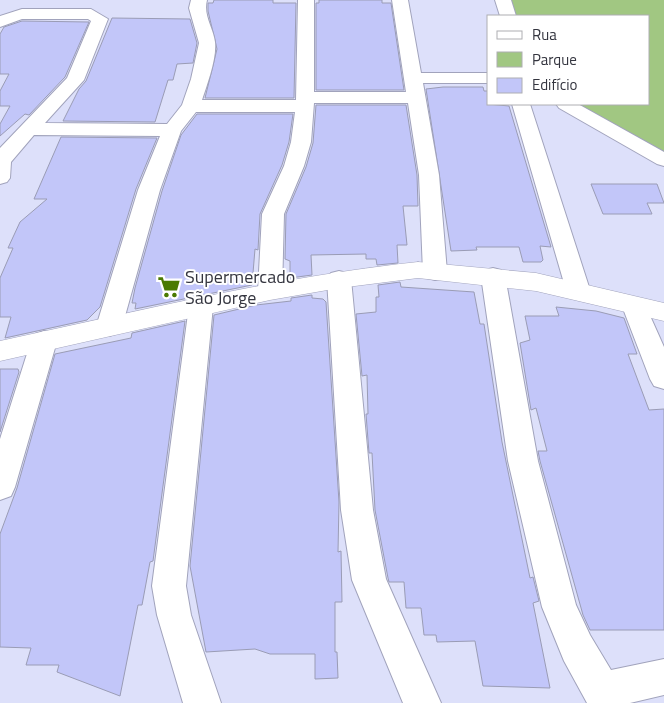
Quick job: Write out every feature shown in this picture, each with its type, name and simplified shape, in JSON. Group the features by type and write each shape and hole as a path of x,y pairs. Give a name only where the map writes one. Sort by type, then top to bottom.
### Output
{"street":[{"path":"109,327 149,190 172,130 191,106 200,79 207,43 197,8 199,0"},
{"path":"270,291 273,214 294,166 301,142 306,102 306,0"},
{"path":"400,0 429,175 435,272"},
{"path":"503,0 508,15"},
{"path":"0,22 11,16 22,14 91,14 100,19 75,80 15,142 0,167"},
{"path":"191,106 306,102 487,78"},
{"path":"521,105 534,140 578,290"},
{"path":"567,105 664,160"},
{"path":"29,129 172,130"},
{"path":"0,351 270,291 339,279 409,271 493,276 536,282 578,290 634,306 664,312"},
{"path":"493,276 523,461 559,608 577,648 605,697 664,677"},
{"path":"339,279 357,510 369,580 422,703"},
{"path":"202,306 169,586 174,615 202,703"},
{"path":"634,306 664,378"},
{"path":"0,487 44,341"}],"green space":[{"path":"508,0 664,0 664,153 578,105 649,105 649,15 514,15"}],"building":[{"path":"214,0 273,0 273,3 296,3 294,98 205,98 217,49 208,11 208,3 213,3"},
{"path":"319,0 382,0 382,3 391,3 404,90 316,90 316,3 319,3"},
{"path":"112,18 190,19 197,43 193,63 177,64 173,80 168,80 155,122 63,121 79,89 86,81"},
{"path":"22,21 89,22 65,77 29,115 25,114 0,136 0,124 10,106 0,106 0,91 9,74 0,74 0,34 4,27"},
{"path":"483,87 484,91 487,91 487,105 509,106 551,247 540,246 543,260 541,262 523,262 519,247 476,247 477,250 451,251 426,89"},
{"path":"316,105 406,105 417,175 418,206 403,206 407,245 397,245 398,263 377,265 376,259 366,259 366,254 311,255 312,275 290,278 290,261 285,259 286,214 306,167 313,143"},
{"path":"197,114 293,114 289,142 282,165 260,214 258,250 255,249 252,285 135,309 136,303 132,303 135,288 162,191 181,135"},
{"path":"61,137 157,138 136,189 100,307 87,320 5,338 11,317 0,317 0,278 13,248 8,248 20,222 47,199 34,199"},
{"path":"591,184 657,184 664,203 647,203 652,214 603,214"},
{"path":"400,282 401,287 474,292 480,324 484,324 502,442 530,578 533,577 539,601 533,603 550,688 483,686 475,641 437,642 436,635 424,635 421,608 406,608 404,582 389,582 375,510 372,453 369,453 366,414 368,414 367,375 362,376 356,314 376,312 376,297 379,297 378,285"},
{"path":"312,295 312,298 323,299 326,302 339,502 338,552 341,551 342,602 335,602 335,652 337,652 338,678 315,679 315,654 270,654 255,649 206,652 190,566 214,315 256,305 291,301 291,298"},
{"path":"556,307 596,311 624,318 637,354 628,354 649,410 664,409 664,630 590,630 583,615 540,461 538,451 547,451 536,408 531,410 520,343 530,340 525,316 559,316"},
{"path":"185,321 153,561 150,562 142,605 138,605 120,696 57,672 59,665 26,665 31,648 0,647 0,534 17,488 55,354 131,338 132,333"},
{"path":"0,369 18,369 19,372 0,432"}],"place":[{"name":"Supermercado São Jorge","path":"169,287"}]}
